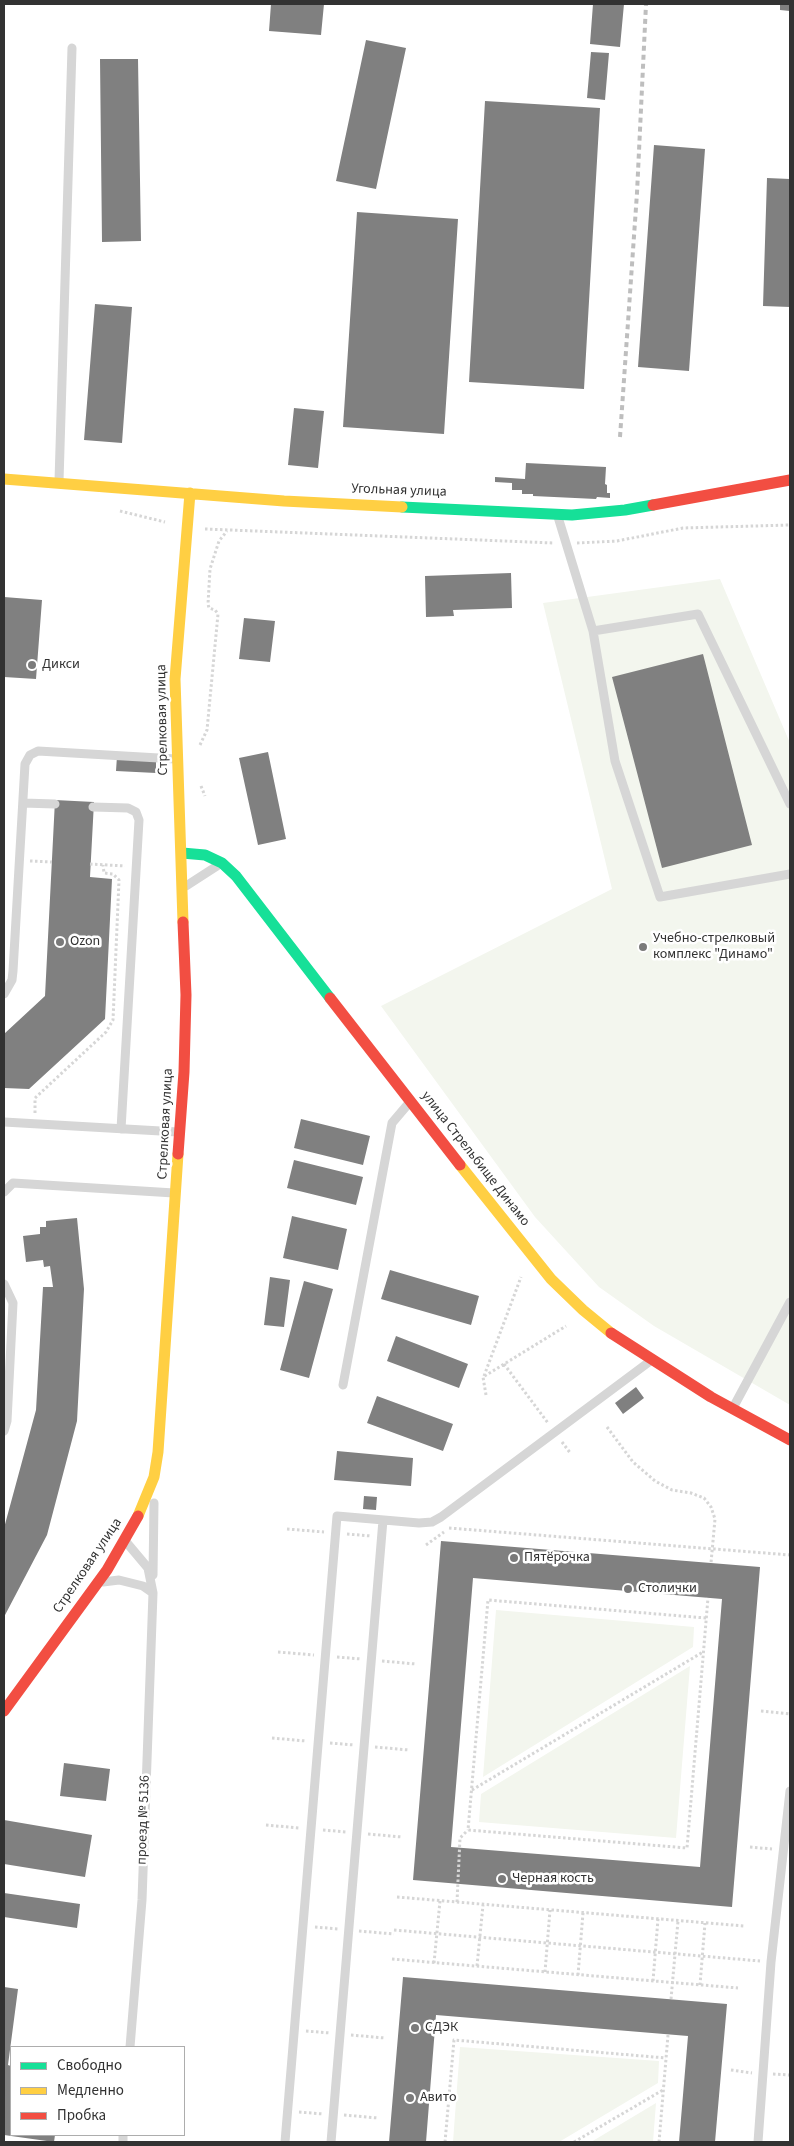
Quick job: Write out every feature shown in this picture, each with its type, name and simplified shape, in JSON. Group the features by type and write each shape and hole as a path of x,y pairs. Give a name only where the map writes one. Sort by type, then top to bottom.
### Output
{"street":[{"name":"Угольная улица","path":"4,479 284,501 557,514 625,510 790,480"},
{"name":"Стрелковая улица","path":"4,1710 97,1583 125,1541 145,1502 154,1477 158,1452 181,1132 186,995 175,679 190,493"},
{"name":"улица Стрельбище Динамо","path":"182,853 205,855 222,863 236,876 551,1279 589,1315 652,1360 790,1440"}],"lane":[{"path":"58,484 72,48"},
{"path":"557,514 593,631 615,761 660,897 790,874"},
{"path":"593,631 698,614 790,804"},
{"path":"4,994 12,980 13,971 25,764 30,755 38,751 178,759"},
{"path":"23,802 55,804"},
{"path":"93,806 128,808 136,812 139,820 121,1129"},
{"path":"183,888 222,863"},
{"path":"343,1384 392,1123 411,1101"},
{"path":"4,1122 181,1132"},
{"path":"4,1192 8,1183 176,1193"},
{"path":"4,1284 14,1303 7,1421 4,1431"},
{"path":"733,1408 790,1302"},
{"path":"285,2142 337,1516 420,1523 432,1522 652,1360"},
{"name":"проезд № 5136","path":"130,2046 142,1900 154,1477"},
{"path":"331,2142 383,1520"},
{"name":"проезд № 5136","path":"125,1541 148,1568 152,1593"},
{"path":"97,1583 119,1580 144,1586 152,1593"},
{"path":"758,2142 770,1962 790,1791"}],"path":[{"path":"200,748 201,741 207,730 218,614 215,610 209,608 208,604 210,569 219,541 227,531"},
{"path":"201,785 205,796"},
{"path":"20,860 52,862"},
{"path":"90,864 121,866"},
{"path":"35,1098 111,1027 113,1020 119,880 113,874 104,873 103,865"},
{"path":"486,1395 483,1376 522,1277"},
{"path":"483,1376 566,1326"},
{"path":"504,1364 571,1454"},
{"path":"607,1427 634,1462 655,1481 672,1490 691,1492 704,1498 711,1507 714,1519 711,1563"},
{"path":"426,1545 450,1527 790,1555"},
{"path":"468,1830 687,1848 708,1598"},
{"path":"457,1902 460,1838 468,1830 488,1600 706,1618"},
{"path":"278,1652 416,1664"},
{"path":"472,1790 704,1652"},
{"path":"761,1711 790,1714"},
{"path":"272,1738 409,1750"},
{"path":"266,1825 402,1837"},
{"path":"397,1897 744,1926"},
{"path":"434,1963 440,1901"},
{"path":"477,1966 483,1904"},
{"path":"545,1972 550,1910"},
{"path":"578,1975 583,1913"},
{"path":"653,1981 658,1919"},
{"path":"671,1999 678,1921"},
{"path":"700,1985 705,1923"},
{"path":"394,1930 770,1962"},
{"path":"392,1959 738,1988"},
{"path":"659,2142 668,2035"},
{"path":"446,2142 454,2040 666,2058"},
{"path":"574,2142 664,2090"}],"shaded area":[{"name":"Учебно-стрелковый комплекс \"Динамо\"","path":"720,579 790,743 790,1405 654,1326 599,1287 535,1217 381,1006 612,889 543,603"},
{"path":"496,1610 694,1627 693,1647 483,1777"},
{"path":"690,1666 676,1838 479,1822 481,1794"},
{"path":"460,2047 659,2061 658,2083 559,2142 453,2142"},
{"path":"656,2103 653,2142 591,2142"}],"building":[{"path":"271,4 324,4 321,35 269,31"},
{"path":"593,4 624,4 620,47 590,44"},
{"path":"780,4 790,4 790,11 780,10"},
{"path":"366,40 406,48 376,189 336,181"},
{"path":"591,52 609,53 605,100 587,98"},
{"path":"100,59 138,59 141,241 102,242"},
{"path":"485,101 600,108 584,389 469,382"},
{"path":"654,145 705,149 689,371 638,367"},
{"path":"767,178 790,179 790,307 763,306"},
{"path":"357,212 458,219 444,434 343,427"},
{"path":"95,304 132,307 122,443 84,440"},
{"path":"294,408 324,411 318,468 288,465"},
{"path":"526,463 606,467 605,484 607,485 607,493 610,493 610,498 533,496 533,494 522,494 522,490 512,490 512,483 495,482 495,477 525,479"},
{"path":"511,573 512,608 453,610 454,616 426,617 425,576"},
{"path":"4,597 42,600 36,679 4,677"},
{"path":"244,618 275,621 270,662 239,659"},
{"path":"703,654 752,845 662,868 612,677"},
{"path":"268,752 286,839 258,845 239,758"},
{"path":"117,756 156,758 156,773 116,771"},
{"path":"55,800 94,802 90,877 112,879 105,1019 29,1089 4,1088 4,1034 45,996"},
{"path":"301,1119 370,1136 363,1165 294,1148"},
{"path":"294,1160 363,1177 356,1205 287,1188"},
{"path":"292,1216 347,1229 338,1270 283,1258"},
{"path":"77,1218 84,1289 77,1421 47,1535 4,1617 4,1528 36,1410 43,1287 53,1287 50,1266 44,1267 43,1260 26,1262 23,1236 40,1234 40,1227 46,1227 46,1221"},
{"path":"390,1270 479,1296 471,1325 381,1299"},
{"path":"270,1277 290,1280 284,1327 264,1325"},
{"path":"304,1281 333,1289 309,1378 280,1370"},
{"path":"396,1336 468,1364 459,1388 387,1361"},
{"path":"636,1387 644,1398 623,1414 615,1403"},
{"path":"377,1396 453,1424 443,1451 367,1423"},
{"path":"337,1451 413,1458 411,1486 334,1480"},
{"path":"364,1496 377,1497 376,1510 363,1509"},
{"path":"441,1541 760,1567 732,1907 413,1880","holes":["473,1578 722,1599 700,1867 451,1847"]},
{"path":"64,1763 110,1769 106,1801 60,1796"},
{"path":"4,1820 92,1835 85,1877 4,1864"},
{"path":"4,1893 80,1904 77,1928 4,1917"},
{"path":"403,1977 727,2004 715,2142 679,2142 688,2036 436,2015 426,2142 389,2142"},
{"path":"4,1987 18,1989 8,2065 10,2066 10,2136 4,2135"},
{"path":"11,2136 55,2136 54,2142"}],"railway":[{"path":"620,437 637,193 646,4"}],"traffic: fast":[{"path":"402,507 572,515 625,510 653,505"},
{"path":"182,853 205,855 222,863 236,876 330,998"}],"traffic: slow":[{"path":"4,479 284,501 402,507"},
{"path":"183,922 175,679 190,493"},
{"path":"138,1516 154,1477 158,1452 178,1154"},
{"path":"460,1165 551,1279 583,1310 611,1333"}],"traffic: jam":[{"path":"653,505 790,480"},
{"path":"178,1154 184,1072 186,995 183,922"},
{"path":"330,998 460,1165"},
{"path":"611,1333 711,1397 790,1440"},
{"path":"4,1711 107,1570 138,1516"}],"place":[{"name":"Дикси","path":"32,665"},
{"name":"Ozon","path":"60,942"},
{"name":"Учебно-стрелковый комплекс \"Динамо\"","path":"643,947"},
{"name":"Пятёрочка","path":"514,1558"},
{"name":"Столички","path":"628,1589"},
{"name":"Черная кость","path":"502,1879"},
{"name":"СДЭК","path":"415,2028"},
{"name":"Авито","path":"410,2098"}]}
